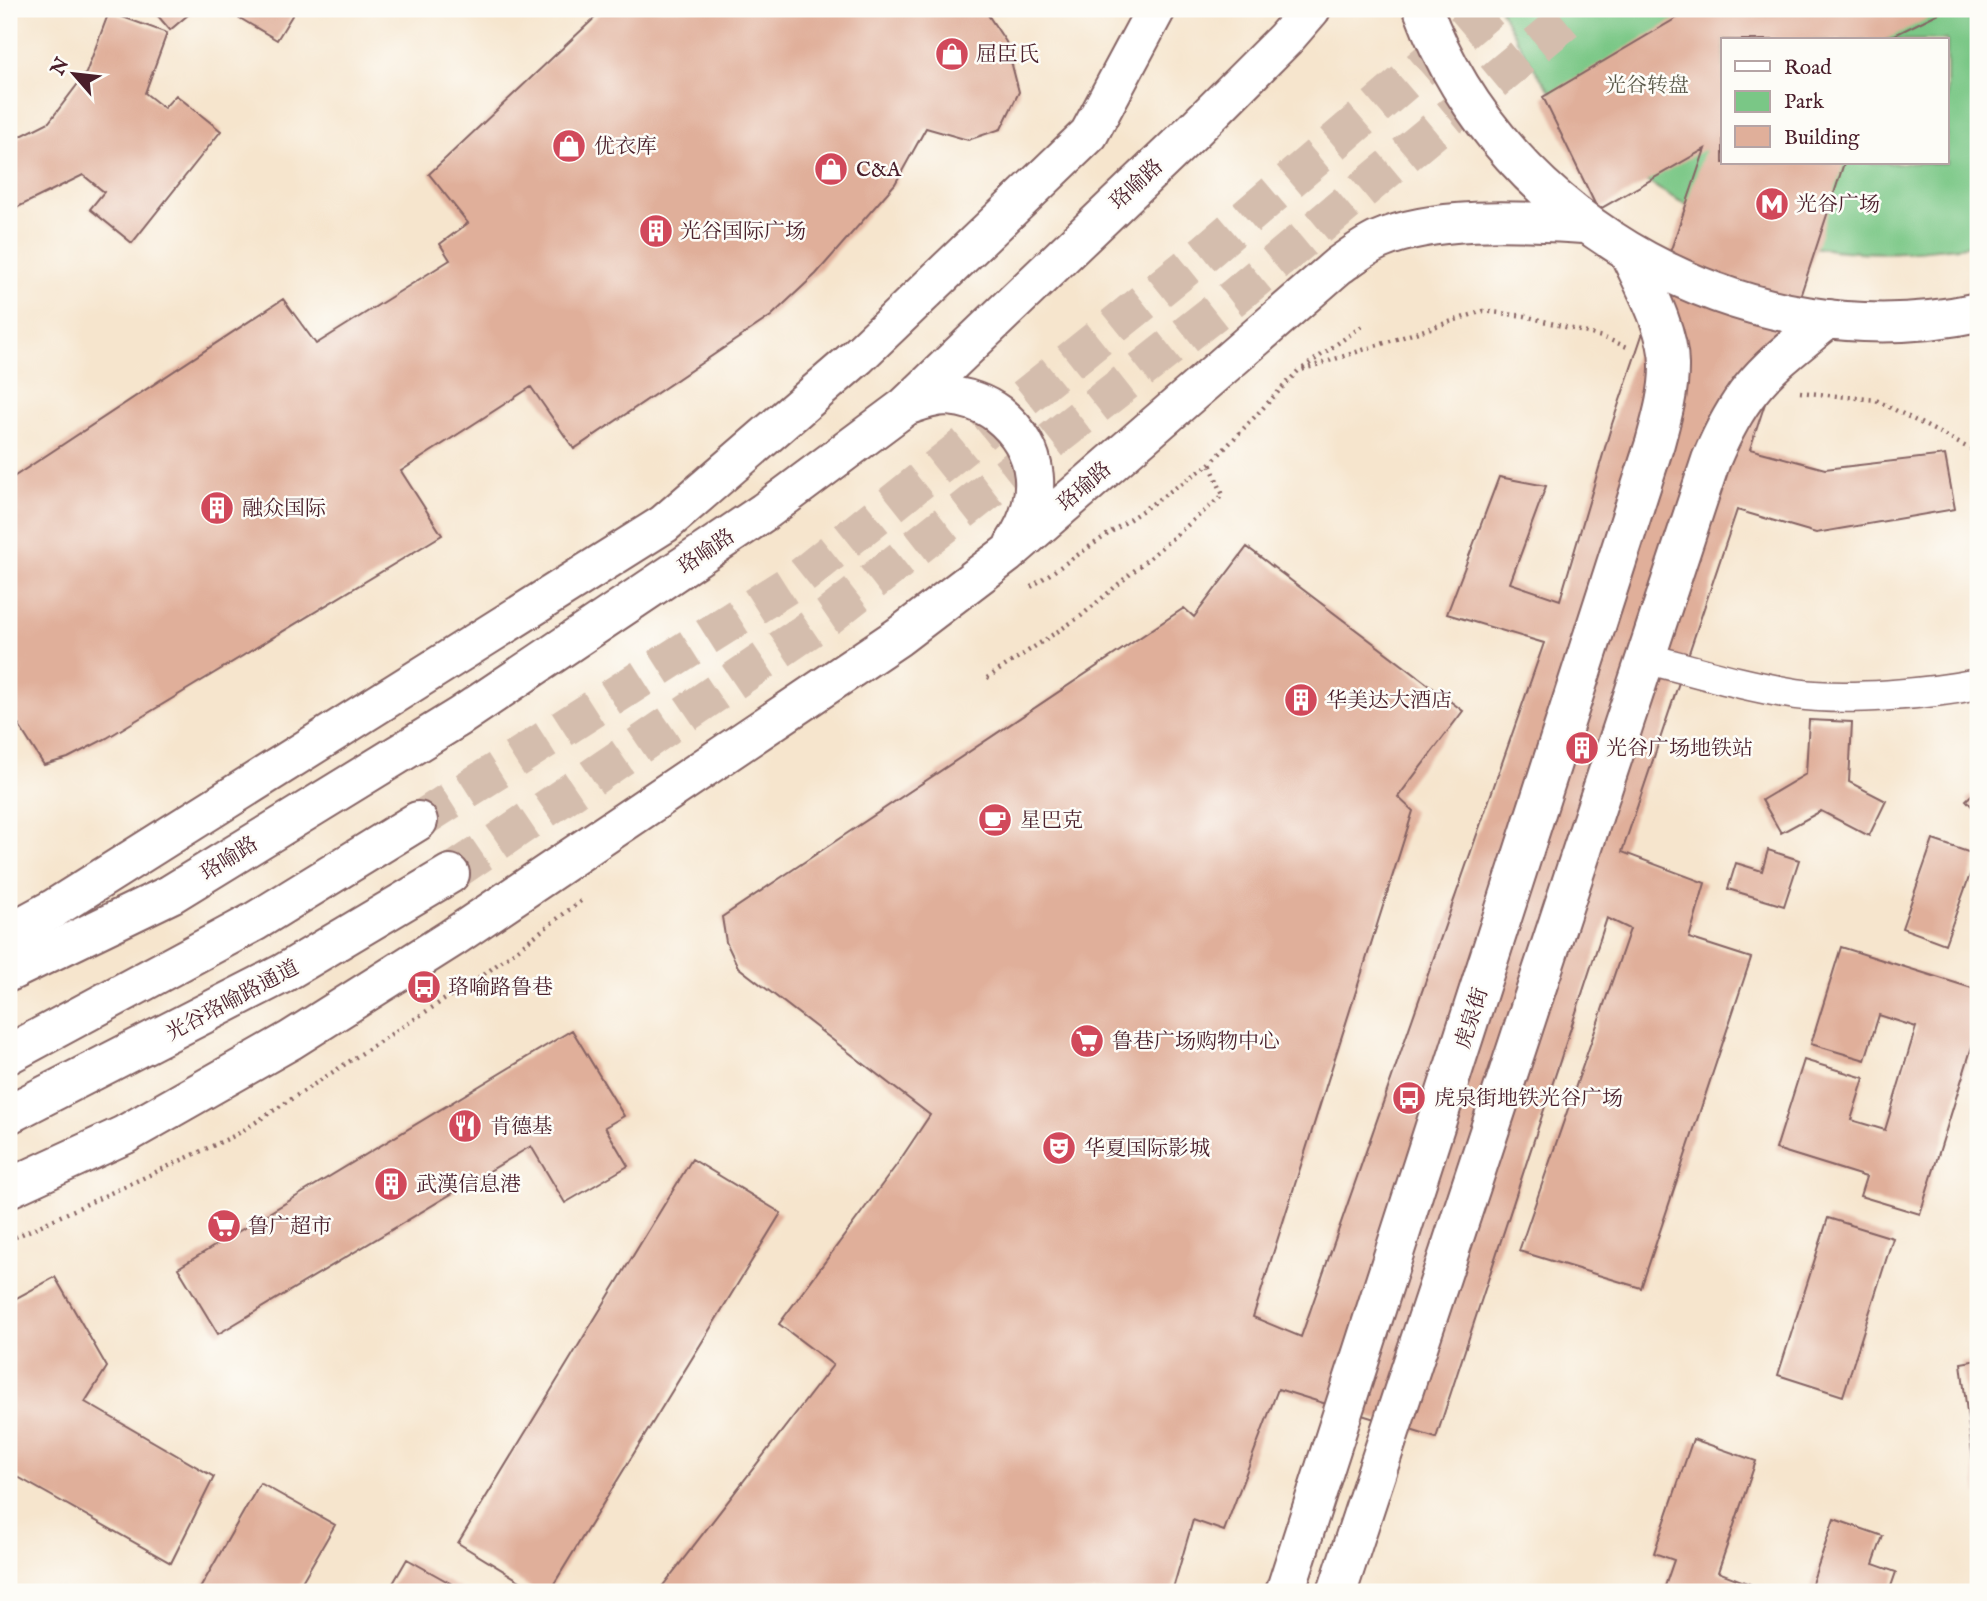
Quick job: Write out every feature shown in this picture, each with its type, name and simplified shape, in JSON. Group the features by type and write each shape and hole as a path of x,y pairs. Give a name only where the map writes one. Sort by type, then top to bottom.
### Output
{"main road":[{"path":"9,933 76,895 664,524 857,357 1089,134 1156,9"},
{"name":"珞喻路","path":"9,972 171,894 459,717 764,512 906,405 1193,131 1285,39 1311,9"},
{"path":"1423,9 1433,37 1474,107 1525,171 1586,224 1629,253 1692,285 1737,300 1759,307 1828,319 1894,322 1978,312"},
{"name":"珞瑜路","path":"9,1188 124,1135 291,1040 452,938 898,637 1007,554 1338,265 1378,240 1416,228 1458,223 1586,224"},
{"name":"虎泉街","path":"1285,1592 1667,401 1669,364 1659,318 1629,253"},
{"path":"1336,1592 1711,460 1726,425 1752,387 1828,319"},
{"path":"906,405 928,398 950,396 972,400 992,410 1010,424 1024,442 1032,463 1035,485 1032,508 1023,529 1007,554"},
{"path":"9,1055 254,922 418,821"},
{"name":"光谷珞喻路通道","path":"9,1114 282,974 450,874"}],"street":[{"path":"1645,658 1755,687 1799,694 1882,694 1978,684"}],"path":[{"path":"1298,372 1483,312 1525,316 1602,337 1669,364"},
{"path":"1029,589 1210,464 1298,372 1365,324"},
{"path":"1752,387 1876,400 1978,453"},
{"path":"987,678 1081,616 1223,495 1210,464"},
{"path":"9,1240 236,1135 490,970 587,896"}],"green space":[{"name":"光谷转盘","path":"1500,9 1978,9 1978,243 1952,248 1891,252 1845,251 1801,245 1757,234 1715,218 1674,198 1636,174 1601,145 1559,103 1523,51"}],"building":[{"path":"152,9 195,9 170,30"},
{"path":"243,9 296,9 277,40 238,17"},
{"path":"604,9 984,9 1006,42 1019,92 1001,129 968,140 926,128 895,184 816,274 771,316 574,449 531,387 401,471 442,535 107,738 68,758 44,765 9,710 9,480 283,299 316,344 450,260 440,244 468,223 429,174"},
{"path":"1692,9 1947,9 1889,38 1721,38 1721,164 1844,164 1750,449 1825,469 1945,455 1955,509 1816,533 1737,510 1622,852 1705,883 1689,938 1751,958 1641,1288 1519,1251 1630,929 1607,918 1436,1438 1278,1389 1224,1531 1193,1520 1172,1592 658,1592 833,1365 779,1324 898,1163 930,1115 738,967 726,942 722,917 1184,608 1194,617 1247,547 1463,711 1398,797 1413,811 1253,1317 1301,1337 1544,643 1447,614 1499,477 1546,486 1510,583 1560,600 1612,424 1705,149 1598,210 1543,97"},
{"path":"109,12 167,33 145,93 164,108 176,95 221,131 132,243 90,209 104,192 83,175 16,208 9,193 9,142 49,122 86,73"},
{"path":"1809,720 1852,722 1849,782 1886,801 1869,836 1821,811 1781,833 1762,800 1806,774"},
{"path":"1978,789 1978,813 1966,800"},
{"path":"1933,840 1977,855 1945,944 1902,928"},
{"path":"1768,850 1799,860 1784,906 1728,889 1736,863 1762,871"},
{"path":"1841,947 1978,990 1978,1027 1920,1214 1860,1196 1866,1177 1776,1149 1804,1060 1864,1078 1851,1120 1885,1130 1916,1027 1879,1015 1865,1060 1811,1044"},
{"name":"武漢信息港","path":"572,1030 624,1116 605,1127 628,1166 565,1203 531,1146 218,1334 178,1268"},
{"path":"692,1159 781,1213 549,1592 538,1592 458,1543"},
{"path":"1828,1218 1893,1238 1843,1396 1778,1375"},
{"path":"55,1277 107,1367 85,1402 214,1477 171,1563 9,1472 9,1302"},
{"path":"1978,1360 1978,1494 1977,1494 1961,1363"},
{"path":"1693,1439 1756,1461 1718,1572 1750,1584 1747,1592 1663,1592 1674,1560 1654,1553"},
{"path":"260,1483 335,1525 296,1592 198,1592"},
{"path":"1834,1519 1883,1536 1873,1564 1896,1572 1889,1592 1809,1592"},
{"path":"407,1559 466,1592 388,1592"}],"tunnel":[{"path":"418,821 802,576 1207,251 1490,9"},
{"path":"450,874 829,616 1234,297 1580,9"}],"place":[{"name":"屈臣氏","path":"952,54"},
{"name":"优衣库","path":"569,146"},
{"name":"C&A","path":"831,169"},
{"name":"光谷广场","path":"1772,204"},
{"name":"光谷国际广场","path":"656,231"},
{"name":"融众国际","path":"217,508"},
{"name":"华美达大酒店","path":"1301,700"},
{"name":"光谷广场地铁站","path":"1582,748"},
{"name":"星巴克","path":"995,820"},
{"name":"珞喻路鲁巷","path":"424,987"},
{"name":"鲁巷广场购物中心","path":"1087,1041"},
{"name":"虎泉街地铁光谷广场","path":"1409,1098"},
{"name":"肯德基","path":"465,1126"},
{"name":"华夏国际影城","path":"1059,1148"},
{"name":"武漢信息港","path":"391,1184"},
{"name":"鲁广超市","path":"224,1226"}]}
